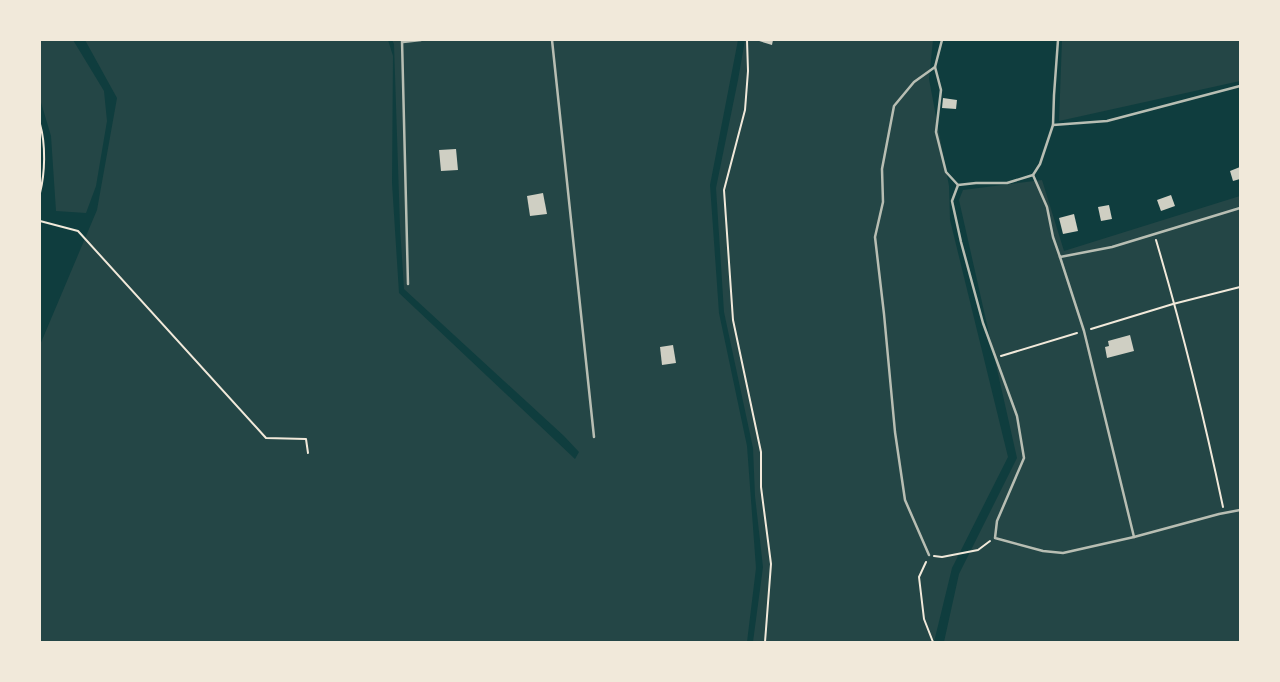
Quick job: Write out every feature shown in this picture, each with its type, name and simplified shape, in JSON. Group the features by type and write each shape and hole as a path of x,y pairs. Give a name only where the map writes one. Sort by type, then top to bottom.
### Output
{"lane":[{"path":"408,284 402,41 421,40"},
{"path":"552,40 594,437"},
{"path":"942,40 935,67 940,90 936,132 946,172 958,185"},
{"path":"958,185 976,182 1007,183 1033,176 1040,164 1053,125 1058,40"},
{"path":"929,555 905,500 895,432 875,237 883,202 882,170 894,106 914,82 935,67"},
{"path":"1053,125 1108,121 1240,86"},
{"path":"1033,176 1048,207 1053,237 1084,331 1134,537"},
{"path":"958,185 952,201 983,323 1017,416 1024,458 997,521 995,538 1044,551 1063,553 1134,537 1219,514 1240,510"},
{"path":"1060,257 1112,247 1240,208"}],"path":[{"path":"747,40 748,71 745,110 724,190 733,320 761,452 762,487 771,564 765,642"},
{"path":"40,124 42,133 44,177 40,193"},
{"path":"40,221 78,231 266,438 306,439 308,453"},
{"path":"1155,235 1170,286 1206,428 1224,514"},
{"path":"996,358 1174,304 1240,288"},
{"path":"933,642 924,619 919,577 929,555 942,558 978,550 995,538"}],"shaded area":[{"path":"40,40 73,40 104,91 107,121 96,186 86,213 56,211 51,136 40,99"},
{"path":"85,40 388,40 393,56 392,183 399,293 575,459 579,452 564,436 404,289 400,227 394,44 392,40 738,40 710,185 719,313 747,446 756,568 747,642 40,642 40,345 97,210 117,98"},
{"path":"745,40 933,40 929,79 949,186 950,220 1008,457 952,568 934,642 753,642 763,567 755,496 753,448 724,312 716,188"},
{"path":"1062,40 1240,40 1240,81 1059,121"},
{"path":"1042,180 1064,251 1240,196 1240,642 944,642 959,574 1017,458 959,200 963,190"}],"building":[{"path":"756,40 773,40 772,45"},
{"path":"943,98 957,100 956,109 942,108"},
{"path":"456,149 458,170 441,171 439,150"},
{"path":"1240,167 1240,179 1233,181 1230,171"},
{"path":"543,193 547,214 530,216 527,196"},
{"path":"1171,195 1175,206 1161,211 1157,200"},
{"path":"1109,205 1112,219 1101,221 1098,207"},
{"path":"1074,214 1078,231 1063,234 1059,218"},
{"path":"1130,335 1134,351 1107,358 1105,347 1109,346 1108,341"},
{"path":"673,345 676,363 662,365 660,347"}]}
